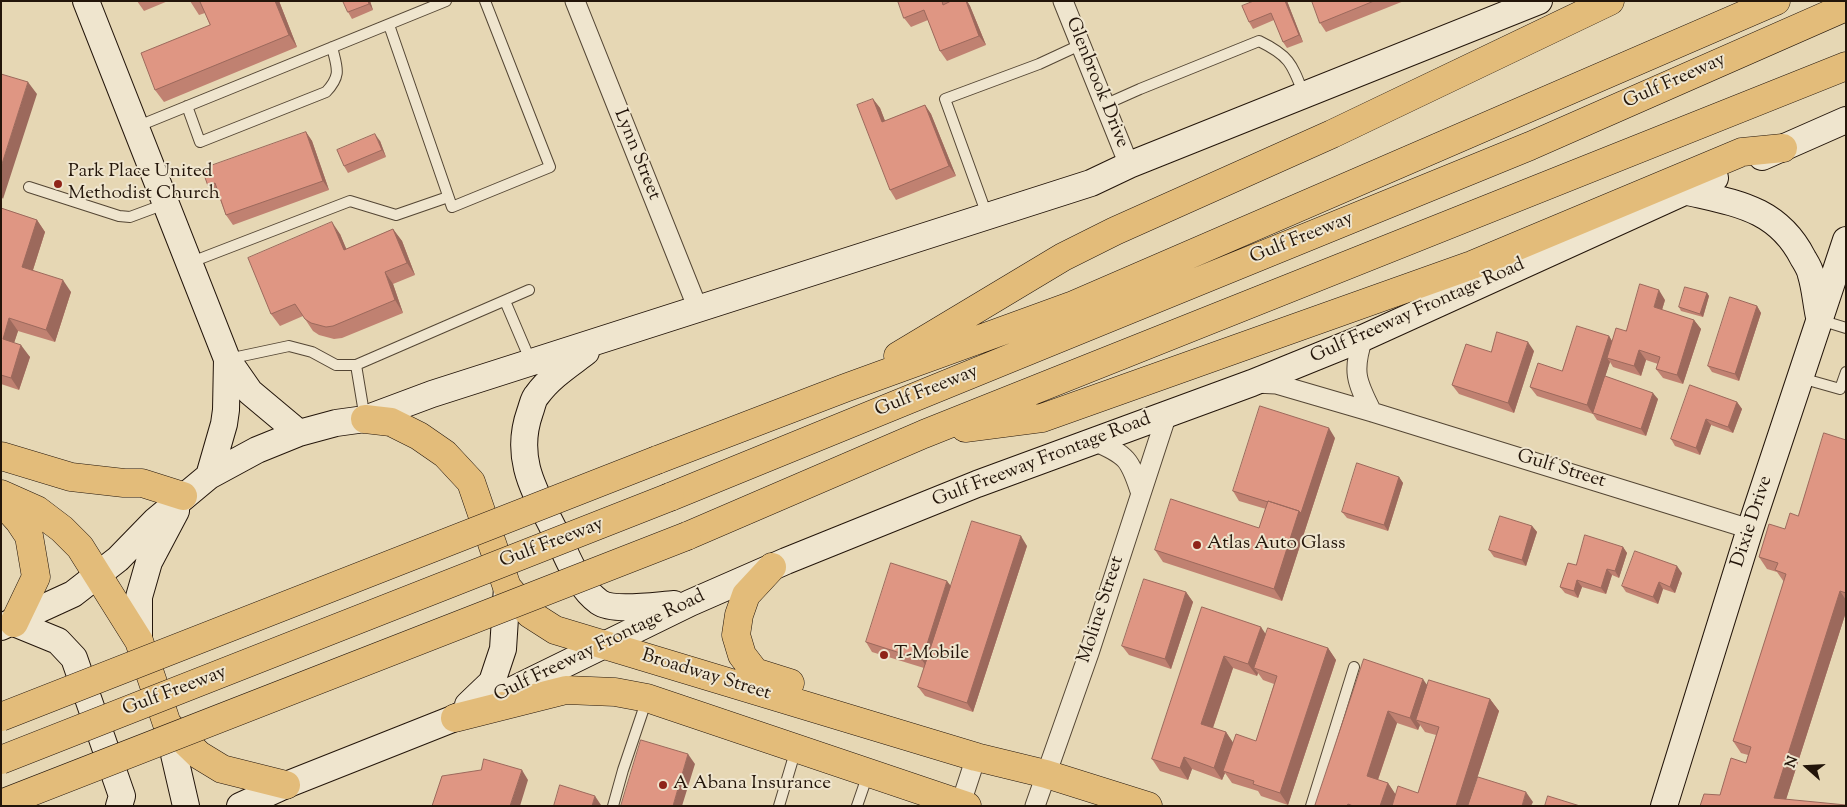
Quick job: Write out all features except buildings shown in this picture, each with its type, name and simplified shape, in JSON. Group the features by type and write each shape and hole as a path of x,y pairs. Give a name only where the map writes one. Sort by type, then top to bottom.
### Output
{"main road":[{"path":"86,1 227,359 250,392 299,433"},
{"path":"7,625 73,594 118,559 155,521 183,496 209,476 256,450 299,433 336,423 365,419 432,394 1091,183 1129,165 1539,1"},
{"path":"845,388 1063,257 1115,231 1332,134 1610,1"},
{"name":"Gulf Freeway","path":"1,717 657,460 845,388 1071,306 1776,1"},
{"name":"Gulf Freeway","path":"1,760 670,498 1530,146 1846,7"},
{"name":"Gulf Freeway","path":"2,803 687,536 924,434 1846,66"},
{"name":"Gulf Freeway Frontage Road","path":"240,806 286,785 455,718 690,603 772,567 977,484 1252,383 1363,338 1547,256 1684,191 1846,120"},
{"path":"924,434 1042,418 1472,266 1742,152 1783,148"},
{"path":"1684,191 1734,203 1762,214 1782,227 1798,248 1811,274 1819,319"},
{"name":"Dixie Drive","path":"1664,806 1750,529 1846,240"},
{"path":"602,340 554,376 536,396 526,424 523,454 528,477 579,581 599,602 630,608 690,603"},
{"path":"209,476 224,424 227,359"},
{"name":"Broadway Street","path":"365,419 391,422 419,436 445,454 471,482 507,586 530,614 555,630 976,757 1046,774 1148,806"},
{"path":"1,456 71,476 124,483 142,483 183,496"},
{"path":"1,494 37,510 62,529 80,547 139,641 167,724 186,806"},
{"path":"139,641 139,597 149,562 183,496"},
{"path":"1,501 19,520 29,536 36,577 7,625"},
{"path":"772,567 746,596 739,615 736,635 738,644 742,655 754,672 792,683 811,708"},
{"path":"455,718 492,682 503,649 507,586"},
{"path":"7,625 58,641 74,658 122,796 119,806"},
{"name":"Broadway Street","path":"455,718 566,690 615,692 647,698 963,805"},
{"path":"167,724 199,755 222,769 286,785 268,806"}],"street":[{"name":"Lynn Street","path":"575,1 698,308"},
{"name":"Glenbrook Drive","path":"1063,1 1129,165"},
{"path":"1363,338 1356,358 1357,374 1361,391 1372,412"},
{"name":"Gulf Street","path":"1252,383 1276,384 1372,412 1750,529"},
{"name":"Moline Street","path":"1035,806 1089,653 1168,414"},
{"path":"1094,441 1116,450 1126,459 1134,471 1141,494"},
{"path":"963,805 976,757"}],"lane":[{"path":"135,127 446,1"},
{"path":"388,25 452,207 550,167 485,1"},
{"path":"1104,105 1259,41 1279,51 1293,68 1304,95"},
{"path":"987,216 945,99 1040,64 1080,45"},
{"path":"187,106 200,142 326,92 335,82 338,70 332,47"},
{"path":"29,187 119,216 130,217 165,204"},
{"path":"188,263 350,201 396,216 448,197"},
{"path":"227,359 289,346 312,352 336,365 356,365 529,290"},
{"path":"505,301 532,363"},
{"path":"1819,319 1846,328"},
{"path":"356,365 365,419"},
{"path":"1800,378 1843,390 1846,372"},
{"path":"1311,806 1354,667"},
{"path":"614,806 623,770 647,698"},
{"path":"779,806 796,748"},
{"path":"857,806 869,773"}],"place":[{"name":"Park Place United Methodist Church","path":"58,184"},
{"name":"Atlas Auto Glass","path":"1197,545"},
{"name":"T-Mobile","path":"884,655"},
{"name":"A Abana Insurance","path":"663,785"}]}
